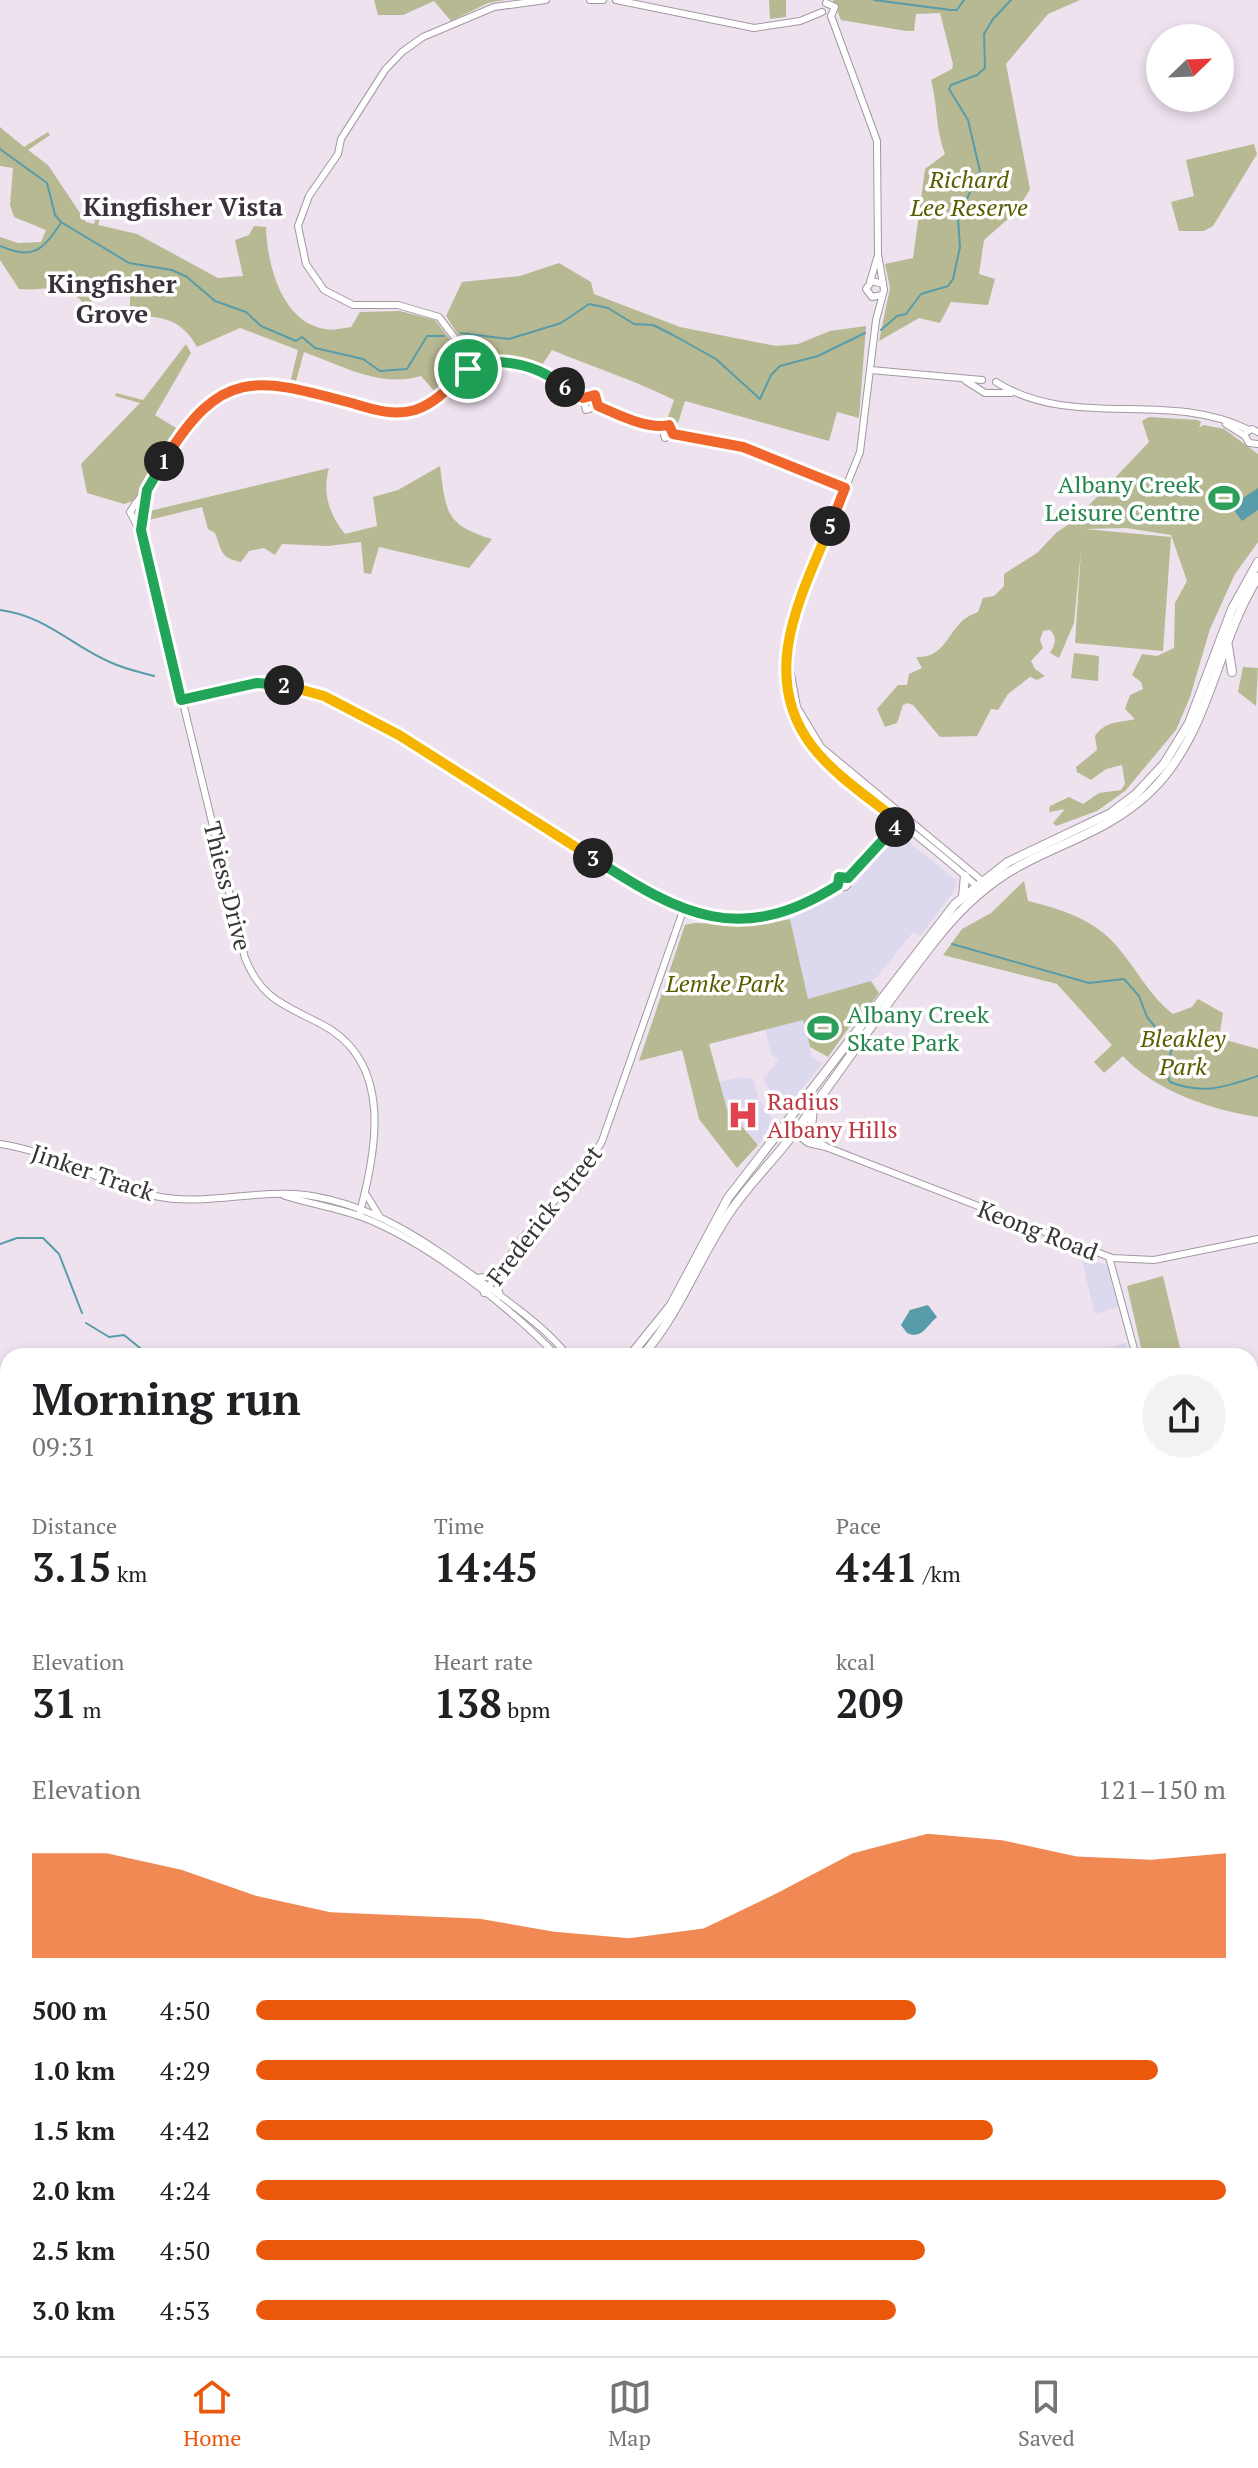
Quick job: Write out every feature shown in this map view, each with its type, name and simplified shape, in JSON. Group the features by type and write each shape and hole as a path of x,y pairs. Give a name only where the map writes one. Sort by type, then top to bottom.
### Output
{"highway":[{"path":"648,1348 678,1307 713,1237 734,1205 813,1108 936,939 982,886 1022,855 1111,813 1155,774 1184,733 1232,609 1258,562"},
{"path":"636,1348 671,1305 728,1198 963,896 1022,864 1113,822 1159,784 1198,725 1227,645 1258,577"},
{"path":"1227,645 1232,672"},
{"path":"963,896 965,876"},
{"path":"810,1136 813,1108"}],"street":[{"path":"142,534 130,509 139,504 191,419 213,399 234,389 257,384 281,385 394,413 425,406 468,369 470,358 439,317 398,305 353,305 324,290 306,264 298,226 309,196 338,154 341,139 385,70 402,52 423,37 494,7 546,0"},
{"path":"590,0 603,0"},
{"path":"616,0 754,28 800,21 822,12 831,16"},
{"path":"822,12 826,1 835,7 831,16 877,141 878,254 883,284 861,444 791,622 786,656 788,684 797,720 812,746 832,767 982,886"},
{"path":"876,320 872,297 866,289 878,254"},
{"path":"870,282 883,284"},
{"path":"872,297 882,295"},
{"path":"470,358 479,358 483,365"},
{"path":"468,369 477,373 483,365 496,362 528,366 583,398 595,395 598,406"},
{"path":"871,370 964,380 990,377 1014,394"},
{"path":"964,380 987,394 1014,394 1053,405 1207,414 1247,433 1258,432"},
{"path":"981,389 982,380"},
{"path":"993,392 996,382"},
{"path":"583,398 586,410 598,406 662,428 669,425 673,434 743,447 845,488"},
{"path":"1247,433 1247,441 1257,442"},
{"path":"139,504 142,534"},
{"path":"133,517 142,517"},
{"name":"Thiess Drive","path":"142,534 248,965 277,1002 321,1023 344,1040 369,1077 376,1115 362,1213"},
{"path":"803,593 791,646 790,669 804,723 821,747 965,876 982,886"},
{"path":"181,700 257,683 294,686 324,696 399,735 649,895 683,911 723,919 764,916 798,907 838,885 846,887 848,878 900,818"},
{"path":"883,836 889,813"},
{"name":"Frederick Street","path":"486,1290 602,1141 683,911"},
{"name":"Keong Road","path":"787,1122 815,1146 826,1147"},
{"name":"Keong Road","path":"796,1130 826,1147 1109,1257 1154,1260 1180,1257 1258,1239"},
{"name":"Jinker Track","path":"0,1144 35,1149 158,1197 293,1194 345,1205 413,1242 486,1290 549,1348"},
{"path":"345,1205 366,1192 380,1217"},
{"name":"Jinker Track","path":"281,1195 380,1217 416,1235 476,1278 486,1290 500,1296 537,1324 560,1348"},
{"path":"1109,1257 1134,1348"},
{"path":"1116,1276 1121,1259"},
{"path":"476,1278 495,1276 500,1296"}],"shaded area":[{"path":"899,834 957,881 954,891 920,936 913,932 877,977 862,985 808,999 790,919 850,890"},
{"path":"803,1020 812,1057 822,1064 790,1103 778,1101 763,1079 778,1060 771,1054 765,1030"},
{"path":"742,1077 753,1079 759,1100 775,1121 758,1145 727,1109 720,1082"},
{"path":"1081,1257 1107,1265 1118,1307 1095,1314"},
{"path":"1126,1343 1127,1348 1104,1348"}],"green space":[{"path":"374,0 505,0 488,3 451,21 434,1 403,15 378,15"},
{"path":"769,0 786,0 786,17 770,19"},
{"name":"Richard Lee Reserve","path":"833,0 1080,0 1048,14 1006,64 1030,189 1017,211 984,240 979,274 995,279 988,305 951,302 940,323 919,318 879,341 890,288 885,264 913,258 925,169 945,154 931,80 952,69 953,64 940,13 916,14 914,31 906,31 841,20"},
{"path":"0,127 24,147 48,132 50,135 28,150 48,165 86,222 94,224 103,198 106,199 98,225 137,234 218,278 243,276 235,240 249,235 254,226 266,227 269,257 279,289 297,315 310,324 331,330 351,327 360,312 400,311 435,320 461,354 462,368 436,393 421,376 406,379 376,377 304,352 296,381 291,379 298,350 240,328 197,347 177,324 161,318 130,316 130,288 101,286 87,308 79,298 63,289 19,289 0,260 0,237 18,243 41,242 46,230 14,217 10,205 13,168 0,166"},
{"path":"1254,144 1257,154 1213,226 1204,231 1179,231 1171,202 1194,196 1186,160"},
{"path":"559,263 591,282 594,294 680,327 776,346 798,344 830,331 866,326 859,418 837,412 829,441 685,401 678,423 668,417 674,400 552,350 542,365 511,356 486,362 481,353 470,353 446,316 462,282 520,276"},
{"path":"186,344 191,353 155,415 176,428 135,500 124,504 87,493 81,464 140,403 115,396 116,393 143,400"},
{"path":"1149,417 1197,420 1201,422 1199,428 1203,425 1224,429 1258,454 1258,542 1235,574 1210,629 1190,697 1176,730 1125,791 1097,811 1056,826 1053,823 1065,809 1049,812 1050,806 1069,797 1083,804 1099,793 1121,790 1125,784 1122,765 1106,769 1091,780 1077,772 1076,767 1097,750 1095,736 1099,731 1114,723 1135,719 1125,709 1130,695 1143,689 1141,682 1132,675 1142,654 1157,656 1174,648 1175,603 1187,581 1171,535 1126,528 1085,529 1171,537 1163,651 1075,643 1081,550 1074,623 1059,658 1050,653 1055,641 1053,633 1043,631 1040,640 1043,648 1031,661 1035,669 1045,676 1037,680 1030,677 1008,694 998,710 991,709 977,736 940,737 913,705 907,703 903,705 897,723 885,727 877,709 898,685 907,685 909,674 922,668 916,657 940,649 960,623 978,612 983,598 994,596 1004,586 1004,574 1037,553 1057,532 1074,521 1149,442 1142,421"},
{"path":"440,466 447,506 456,522 492,539 469,568 379,547 371,574 364,573 361,542 328,546 282,544 275,555 264,548 249,551 241,562 223,553 215,533 208,529 202,507 149,520 150,511 329,468 326,486 328,503 345,534 377,526 373,497 398,490"},
{"path":"1074,653 1099,656 1098,681 1071,678"},
{"path":"1243,667 1258,668 1256,706 1238,692"},
{"name":"Bleakley Park","path":"1024,881 1028,901 1080,918 1108,937 1163,1006 1173,1014 1192,1007 1198,999 1223,1013 1219,1038 1258,1049 1258,1117 1203,1104 1167,1089 1123,1056 1104,1073 1094,1062 1112,1045 1057,984 943,955 962,929 991,913"},
{"name":"Lemke Park","path":"790,919 808,999 871,981 879,993 869,1006 865,1005 828,1057 810,1047 803,1020 709,1044 727,1109 758,1145 737,1168 699,1119 682,1050 639,1061 685,925 746,926"},
{"path":"1163,1276 1180,1348 1141,1348 1127,1286"}],"water":[{"path":"1258,488 1258,510 1242,521 1231,506"},
{"path":"928,1305 937,1317 917,1335 907,1333 901,1325 910,1310"}],"waterway":[{"path":"874,0 951,10 957,10 964,0"},
{"path":"881,330 897,316 906,314 921,294 948,286 953,279 960,247 958,218 980,171 968,120 949,89 951,85 977,75 985,68 984,34 1011,0"},
{"path":"0,149 47,183 55,215 61,222 129,263 172,270 187,277 215,301 246,312 261,326 296,341 302,337 315,348 363,359 380,371 407,369 427,336 444,336"},
{"path":"0,246 20,252 36,250 48,241 60,224"},
{"path":"461,333 509,339 561,323 589,304 608,308 634,324 653,325 716,359 760,399 771,375 780,366 818,356 865,333"},
{"path":"0,610 32,618 97,656 154,676"},
{"path":"952,944 1089,983 1124,979 1139,996 1147,1017 1172,1047 1166,1073 1170,1082 1204,1089 1258,1076"},
{"path":"0,1244 17,1238 43,1238 59,1254 82,1313"},
{"path":"86,1323 109,1337 124,1335 140,1348"}],"place":[{"name":"Albany Creek Leisure Centre","path":"1224,498"},
{"name":"Albany Creek Skate Park","path":"823,1028"},
{"name":"Radius Albany Hills","path":"743,1115"}],"district":[{"name":"Kingfisher Vista","path":"183,206"},
{"name":"Kingfisher Grove","path":"112,298"}],"route":[{"path":"489,362 528,366 552,377 583,398 589,394 595,395 598,406 612,412 656,427 669,425 673,428 673,434 754,450 845,488 796,604 786,656 790,698 797,720 812,746 832,767 899,822 848,878 841,876 838,885 824,894 778,914 723,919 683,911 649,895 399,735 324,696 294,686 257,683 181,700 141,526 145,512 142,505 147,490 191,419 213,399 257,384 289,386 381,412 407,412 436,399 468,369 477,373 489,362"}]}
